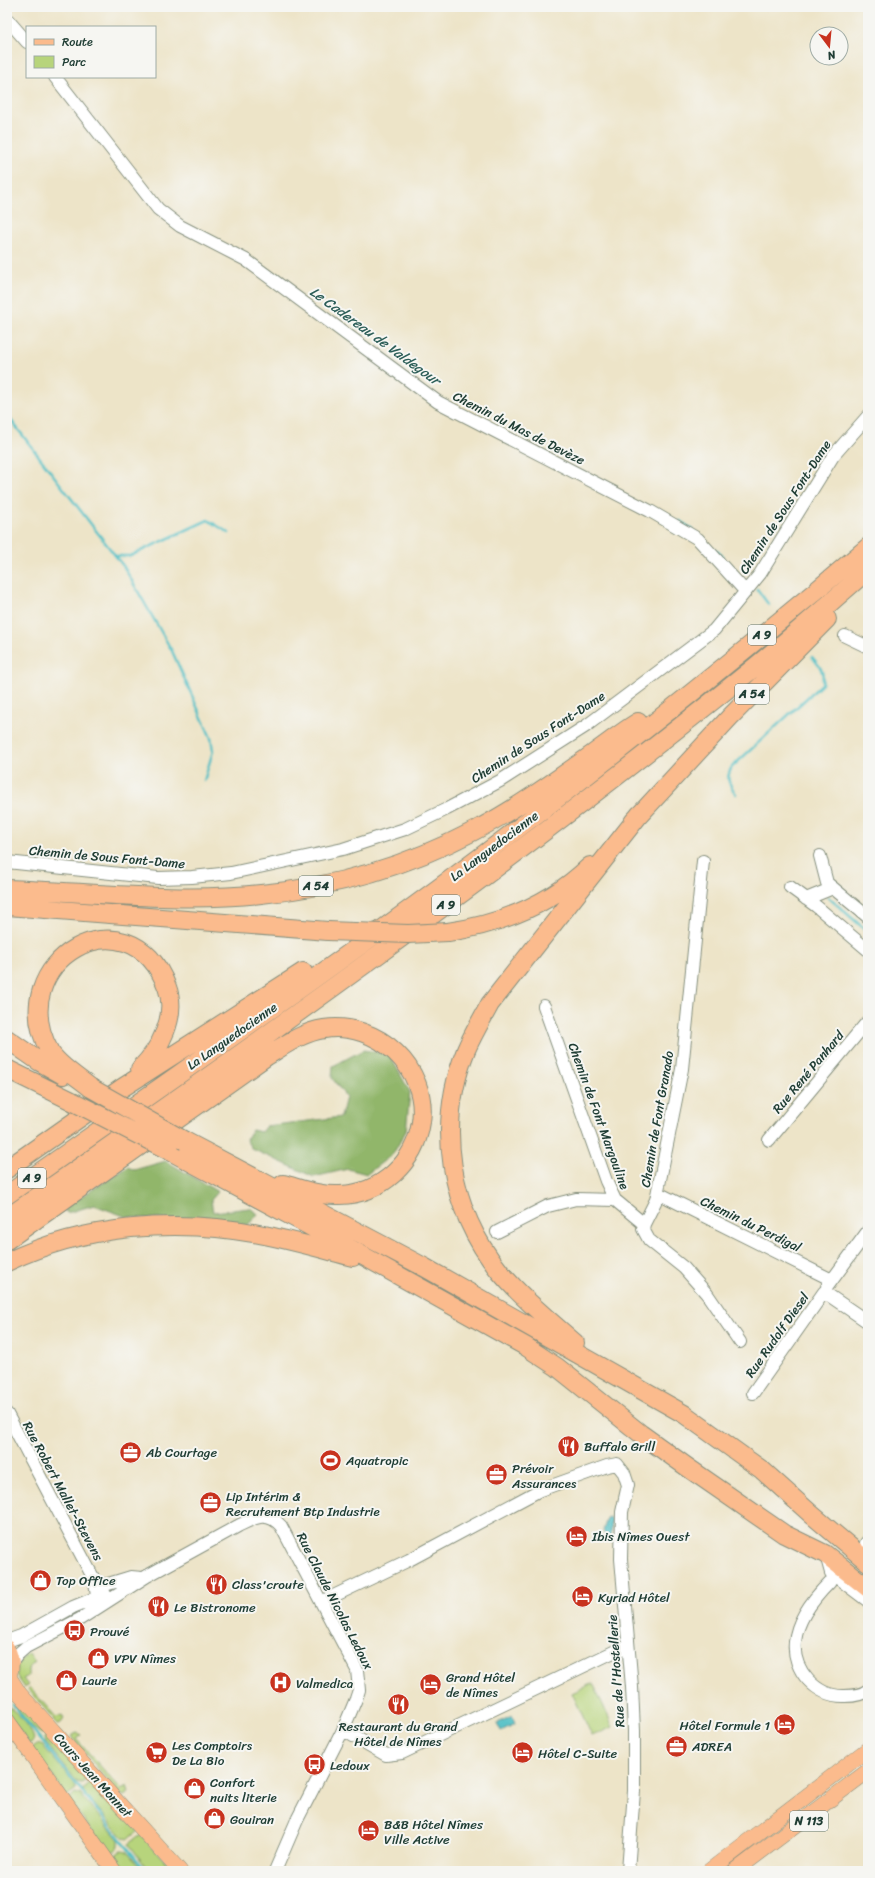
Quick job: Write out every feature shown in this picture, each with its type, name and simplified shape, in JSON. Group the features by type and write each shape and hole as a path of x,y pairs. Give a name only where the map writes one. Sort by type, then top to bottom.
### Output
{"highway":[{"name":"La Languedocienne","path":"7,1195 413,907 579,782 682,701 868,547"},
{"name":"La Languedocienne","path":"7,1218 254,1043 501,864 742,678 868,570"},
{"name":"A 54","path":"7,906 328,931 408,934 448,932 477,927 493,922 538,904 570,883 586,870 730,717 868,578"},
{"name":"A 54","path":"7,889 170,896 224,896 294,890 362,875 428,853 474,831 532,797 636,723 682,701"},
{"path":"602,1368 515,1289 492,1262 478,1240 465,1214 455,1179 450,1144 451,1114 461,1064 474,1032 490,1004 640,814"},
{"path":"7,1169 122,1088 275,990 413,907"},
{"path":"91,1088 51,1054 41,1037 36,1020 36,994 48,969 61,954 75,945 89,940 120,942 143,953 153,963 163,977 169,994 167,1025 160,1044 151,1058 122,1088"},
{"path":"7,1240 267,1056 299,1037 323,1029 345,1028 367,1033 379,1039 398,1054 412,1074 417,1087 421,1122 410,1153 390,1177 376,1186 366,1190 340,1195 314,1192 252,1176"},
{"path":"7,1039 58,1073 91,1088 185,1140 424,1267 684,1414 751,1461 868,1562"},
{"path":"7,1069 170,1151 300,1220 538,1355 557,1367 641,1434 687,1468 784,1534 825,1554 868,1588"},
{"path":"7,1262 55,1244 106,1232 155,1226 207,1226 259,1234 360,1259 389,1270"}],"main road":[{"name":"Cours Jean Monnet","path":"7,1648 9,1673 14,1687 180,1871"},
{"path":"7,1720 114,1871"},
{"path":"709,1871 868,1749"},
{"path":"735,1871 868,1771"},
{"name":"N 113","path":"747,1861 819,1815 868,1779"}],"street":[{"path":"7,19 26,41"},
{"name":"Chemin du Mas de Devèze","path":"56,78 158,209 180,226 246,260 438,402 650,511 698,539 745,591"},
{"name":"Chemin de Sous Font-Dame","path":"7,862 151,877 192,878 231,873 343,849 405,829 500,781 586,726 714,630 760,574 833,456 868,416"},
{"path":"845,636 868,647"},
{"path":"820,856 827,883 868,917"},
{"name":"Chemin de Font Granado","path":"644,1224 653,1207 658,1193 682,1069 703,861"},
{"path":"790,887 868,950"},
{"path":"806,899 833,888"},
{"name":"Chemin de Font Margouline","path":"544,1006 606,1181 615,1200 644,1224"},
{"name":"Rue René Panhard","path":"769,1140 868,1021"},
{"name":"Chemin du Perdigal","path":"658,1193 832,1280"},
{"path":"497,1232 548,1206 576,1199 615,1200"},
{"path":"644,1224 644,1234 649,1240 684,1268 707,1294 740,1342"},
{"name":"Rue Rudolf Diesel","path":"753,1393 868,1231"},
{"name":"Rue Rudolf Diesel","path":"824,1292 868,1322"},
{"name":"Rue Robert Mallet-Stevens","path":"7,1414 95,1581 97,1597"},
{"name":"Rue de l'Hostellerie","path":"321,1602 409,1560 540,1490 616,1464 624,1473 628,1485 622,1512 621,1558 633,1722 634,1791 628,1871"},
{"name":"Rue Claude Nicolas Ledoux","path":"144,1577 253,1519 265,1516 276,1520 281,1526 357,1670 359,1681 358,1695 343,1730 297,1820 275,1871"},
{"path":"825,1554 831,1573 868,1601"},
{"name":"Rue Robert Mallet-Stevens","path":"95,1581 105,1585 131,1577 144,1577"},
{"path":"7,1641 20,1636 73,1607 144,1577"},
{"path":"9,1673 26,1647 80,1619 144,1577"},
{"path":"830,1582 816,1597 799,1626 795,1642 796,1657 801,1670 809,1682 821,1692 837,1696 852,1696 868,1690"},
{"path":"343,1730 386,1755 402,1753 628,1645"}],"green space":[{"path":"363,1050 389,1054 410,1092 406,1131 393,1154 367,1174 348,1169 314,1177 252,1149 246,1140 252,1130 261,1132 266,1126 341,1117 346,1097 332,1078 333,1066"},
{"path":"166,1161 218,1192 211,1200 213,1212 250,1208 258,1214 248,1225 127,1217 94,1205 67,1213 64,1210 71,1203 128,1167 134,1170"},
{"path":"28,1653 35,1662 28,1669 28,1676 23,1679 28,1685 25,1688 16,1675 17,1665"},
{"path":"593,1683 613,1727 592,1736 572,1693"},
{"path":"30,1688 56,1717 62,1715 64,1718 61,1724 57,1725 54,1722 53,1718 28,1690"},
{"path":"18,1697 47,1729 42,1734 34,1728 22,1714 15,1700"},
{"path":"7,1707 20,1716 31,1731 34,1740 29,1744 7,1713"},
{"path":"50,1733 90,1777 82,1783 77,1782 46,1743 44,1738"},
{"path":"77,1733 81,1735 76,1739 121,1789 127,1786 129,1792 127,1795 123,1796 119,1793 72,1738 73,1735"},
{"path":"37,1744 43,1746 75,1784 76,1789 67,1796 32,1748"},
{"path":"92,1780 138,1831 128,1839 123,1837 84,1793 83,1788"},
{"path":"75,1793 81,1795 119,1840 119,1847 110,1854 68,1800"},
{"path":"141,1835 174,1871 149,1871 129,1844"},
{"path":"121,1851 128,1852 144,1871 122,1871 112,1857"}],"water":[{"path":"610,1517 612,1519 611,1536 607,1538 603,1531 607,1518"},
{"path":"512,1716 515,1724 501,1731 497,1723"}],"waterway":[{"path":"7,415 124,567 172,651 211,738 213,751 204,781"},
{"path":"116,556 130,556 208,520 229,533"},
{"name":"Le Cadereau de Valdegour","path":"680,521 692,529"},
{"name":"Le Cadereau de Valdegour","path":"716,550 722,556"},
{"path":"757,589 769,605"},
{"name":"Le Cadereau de Valdegour","path":"736,794 731,787 728,778 732,767 822,684 823,676 821,669 812,657"},
{"path":"828,897 868,932"},
{"path":"13,1705 146,1871"}],"place":[{"name":"Buffalo Grill","path":"569,1446"},
{"name":"Ab Courtage","path":"131,1452"},
{"name":"Aquatropic","path":"331,1460"},
{"name":"Prévoir Assurances","path":"497,1475"},
{"name":"Lip Intérim & Recrutement Btp Industrie","path":"210,1503"},
{"name":"Ibis Nîmes Ouest","path":"576,1536"},
{"name":"Top Office","path":"40,1580"},
{"name":"Class'croute","path":"217,1584"},
{"name":"Kyriad Hôtel","path":"583,1597"},
{"name":"Le Bistronome","path":"158,1607"},
{"name":"Prouvé","path":"74,1631"},
{"name":"VPV Nîmes","path":"99,1658"},
{"name":"Laurie","path":"66,1680"},
{"name":"Valmedica","path":"280,1683"},
{"name":"Grand Hôtel de Nîmes","path":"430,1684"},
{"name":"Restaurant du Grand Hôtel de Nîmes","path":"398,1704"},
{"name":"Hôtel Formule 1","path":"785,1725"},
{"name":"ADREA","path":"676,1746"},
{"name":"Les Comptoirs De La Bio","path":"157,1752"},
{"name":"Hôtel C-Suite","path":"522,1753"},
{"name":"Ledoux","path":"314,1765"},
{"name":"Confort nuits literie","path":"194,1789"},
{"name":"Gouiran","path":"215,1819"},
{"name":"B&B Hôtel Nîmes Ville Active","path":"369,1831"}]}
